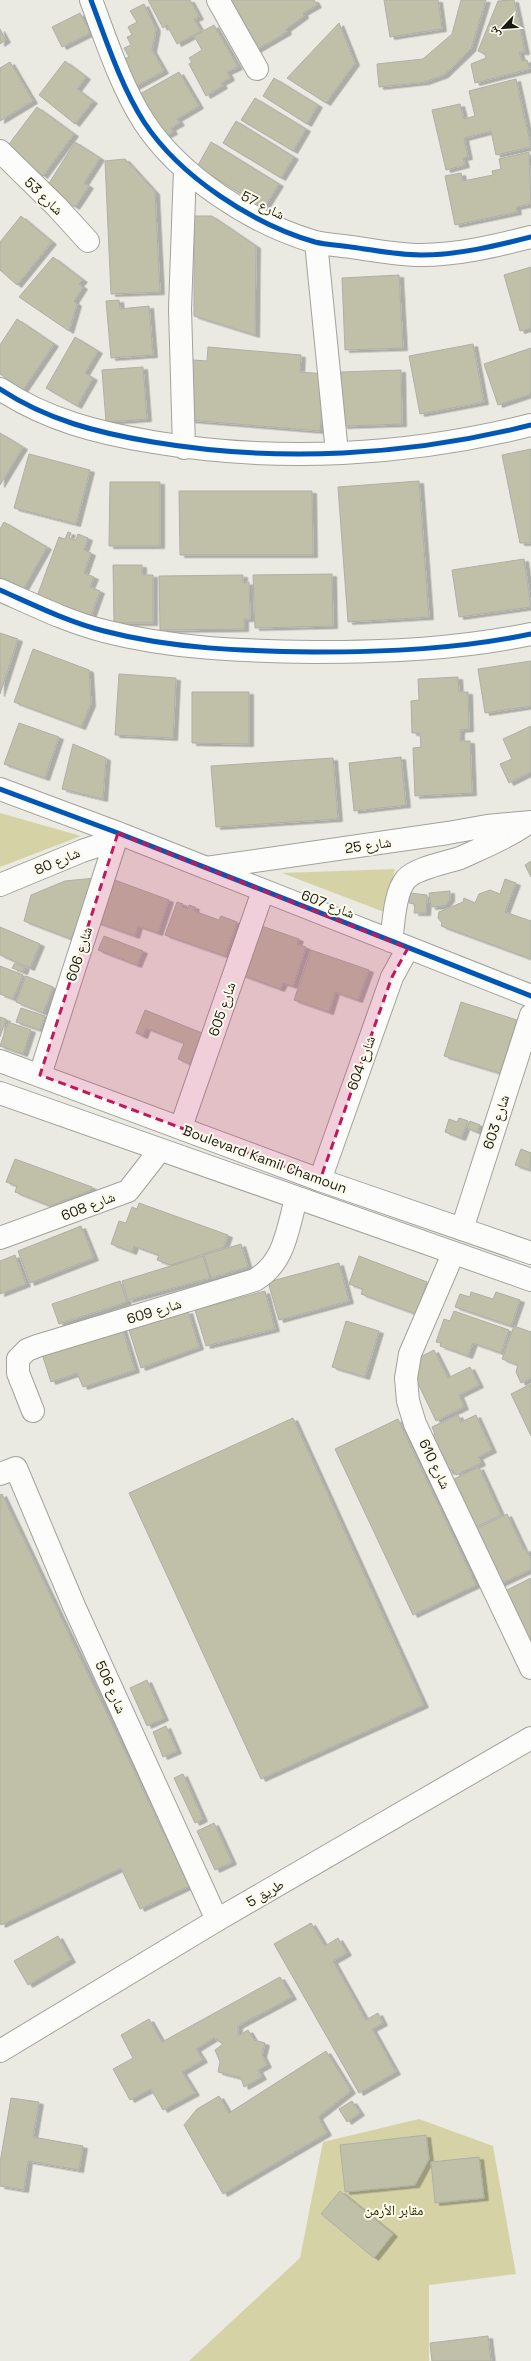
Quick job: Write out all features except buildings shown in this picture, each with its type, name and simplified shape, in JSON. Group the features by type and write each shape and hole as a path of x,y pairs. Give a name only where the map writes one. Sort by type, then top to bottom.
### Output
{"street":[{"path":"218,0 257,69"},
{"name":"شارع 57","path":"98,4 122,78 144,122 156,138 185,169 239,208 316,242 421,255 476,249 531,237"},
{"name":"شارع 53","path":"0,151 57,206 88,241"},
{"path":"184,448 180,309 185,169"},
{"path":"316,242 337,453"},
{"path":"0,389 52,418 98,432 184,448 241,453 363,453 480,438 531,425"},
{"path":"0,590 49,612 103,631 172,645 238,651 396,652 456,647 531,634"},
{"name":"شارع 607","path":"0,789 116,836 204,868 531,996"},
{"name":"شارع 25","path":"204,868 487,826 529,823"},
{"name":"شارع 604","path":"320,1180 392,977 399,945 398,900 406,879 415,873 458,858 495,842 529,823"},
{"name":"شارع 80","path":"0,885 116,836"},
{"name":"شارع 606","path":"40,1075 116,836"},
{"name":"شارع 605","path":"181,1128 263,891"},
{"name":"شارع 603","path":"462,1229 531,1015"},
{"name":"Boulevard Kamil Chamoun","path":"0,1061 320,1180 531,1253"},
{"name":"Boulevard Kamil Chamoun","path":"0,1093 296,1199 531,1280"},
{"name":"شارع 608","path":"0,1238 128,1191 160,1150"},
{"name":"شارع 609","path":"33,1411 18,1373 18,1359 22,1354 37,1346 255,1280 272,1267 280,1257 296,1199"},
{"name":"شارع 610","path":"453,1254 410,1354 406,1378 408,1401 415,1424 531,1668"},
{"name":"شارع 506","path":"0,1474 16,1468 74,1606 217,1920"},
{"name":"طريق 5","path":"0,2051 217,1920 531,1738"}],"highlighted area":[{"path":"118,833 408,948 392,977 320,1180 40,1075"}],"green space":[{"path":"0,813 81,836 0,867"},
{"path":"395,869 384,912 282,873"},
{"name":"مقابر الأرمن","path":"419,2119 493,2146 516,2274 429,2285 429,2361 189,2361 300,2258 323,2142"}],"cycle path":[{"path":"91,0 121,78 144,122 159,142 177,161 220,196 243,211 291,234 315,242 403,254 435,255 463,252 531,237"},
{"path":"0,389 18,400 55,417 74,424 112,434 200,449 248,453 343,453 390,450 438,444 531,425"},
{"path":"0,590 64,618 104,631 156,642 209,648 314,652 423,649 477,643 531,634"},
{"path":"0,789 118,833 531,996"}]}
